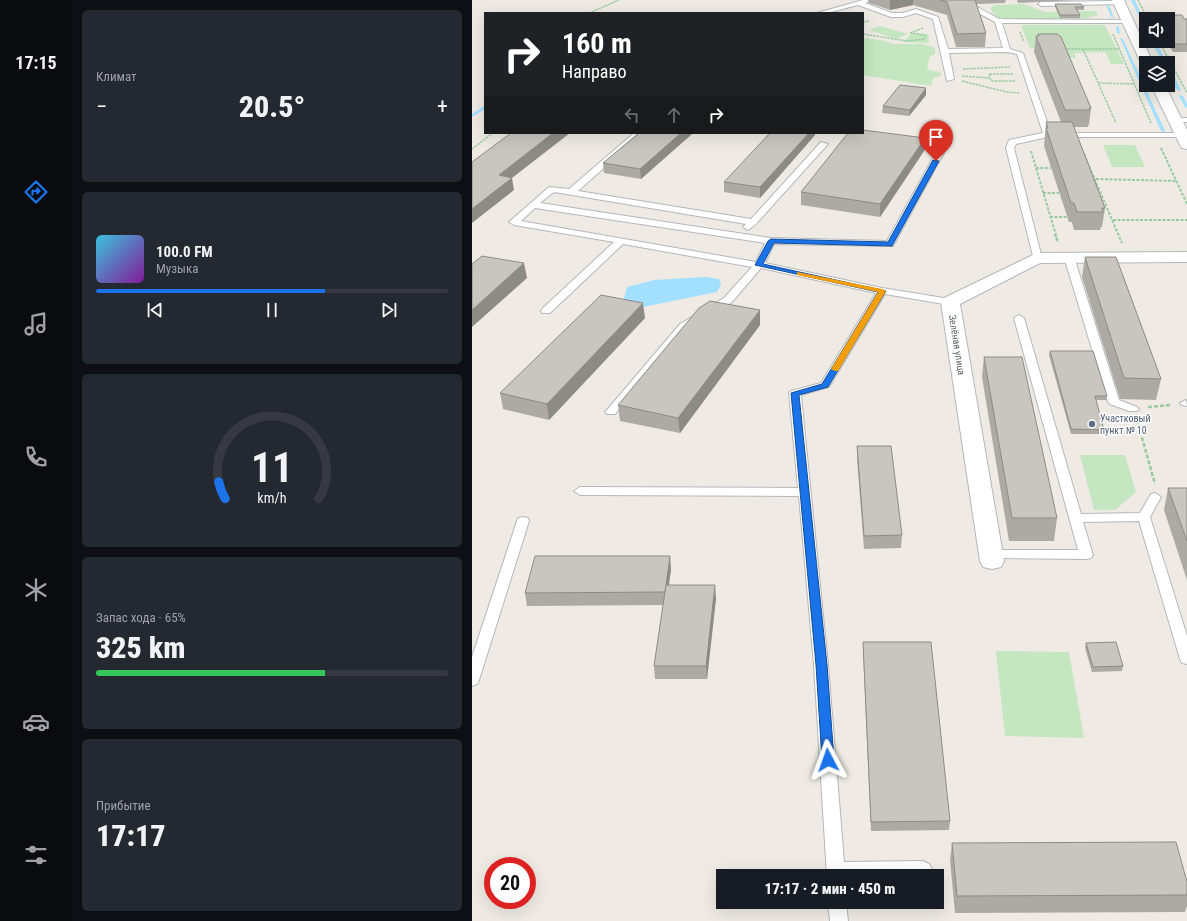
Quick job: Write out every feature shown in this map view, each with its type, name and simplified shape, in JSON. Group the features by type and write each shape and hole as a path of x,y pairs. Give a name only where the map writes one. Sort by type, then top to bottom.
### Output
{"street":[{"path":"1118,2 1144,56"},
{"path":"1163,92 1181,120 1185,140"},
{"name":"Зелёная улица","path":"992,558 950,302 1037,258 1187,257"}],"lane":[{"path":"824,12 870,0"},
{"path":"949,0 976,8 986,14 988,18 998,21 1128,21"},
{"path":"839,1 850,5"},
{"path":"1041,4 1118,2"},
{"path":"858,3 891,15 903,15 916,11 936,18 950,74"},
{"path":"998,21 1007,50"},
{"path":"944,51 1007,50 1020,53 1048,135"},
{"path":"571,192 638,134"},
{"path":"1037,258 1010,148 1012,142 1048,135 1156,135 1185,140"},
{"path":"740,238 824,144"},
{"path":"533,205 740,238 771,241 890,244 943,147"},
{"path":"753,222 552,189 514,222 759,265 882,291 950,302"},
{"path":"546,311 621,241"},
{"path":"611,412 684,326 728,300 759,265 771,241"},
{"path":"1066,257 1114,402 1133,409"},
{"path":"836,869 821,665 795,393 825,385 882,291"},
{"path":"992,558 1086,555 1019,318"},
{"path":"580,491 804,492"},
{"path":"1155,497 1144,517 1187,659"},
{"path":"1076,518 1144,517"},
{"path":"472,680 523,521"},
{"path":"838,909 839,921"}],"path":[{"path":"592,12 619,0"},
{"path":"1138,0 1144,12"},
{"path":"1107,20 1187,204"},
{"path":"864,34 908,41 925,39"},
{"path":"1163,48 1187,93"},
{"path":"1062,49 1120,49"},
{"path":"1083,49 1122,135"},
{"path":"950,74 1026,70"},
{"path":"990,78 989,74 1026,70"},
{"path":"950,74 990,78 991,81 1030,81"},
{"path":"950,74 1007,92 1034,94"},
{"path":"1098,83 1135,84"},
{"path":"472,149 492,134"},
{"path":"1075,135 1096,180 1128,257"},
{"path":"1027,138 1057,241 1066,257"},
{"path":"1036,168 1051,168"},
{"path":"1096,180 1176,180"},
{"path":"1043,193 1059,193"},
{"path":"1050,217 1067,217"},
{"path":"1113,220 1187,220"},
{"path":"1155,497 1155,483 1133,409 1187,403"}],"green space":[{"path":"1024,4 1045,12 1096,11 1098,15 1088,18 1062,21 1019,20 996,18 990,8 995,5"},
{"path":"1021,25 1105,25 1124,64 1111,64 1105,52 1074,53 1076,58 1063,58 1059,48 1030,48"},
{"path":"880,26 908,34 896,39 869,30"},
{"path":"911,34 928,34 929,43 903,42"},
{"path":"864,39 886,41 892,44 923,44 935,48 935,54 930,56 927,68 931,71 941,72 941,76 933,78 931,86 864,75"},
{"path":"1103,145 1135,145 1145,167 1112,167"},
{"path":"1080,455 1125,455 1136,492 1115,510 1094,510"},
{"path":"996,651 1069,652 1084,738 1005,736"}],"water":[{"path":"706,277 719,279 721,285 717,292 638,308 627,306 624,298 627,287 654,280"}],"building":[{"path":"940,0 975,0 986,33 957,34 947,2"},
{"path":"1055,4 1081,4 1084,7 1075,7 1080,15 1060,15"},
{"path":"1175,15 1182,15 1184,19 1187,19 1187,44 1175,44"},
{"path":"1038,34 1057,34 1061,37 1091,108 1089,108 1090,110 1065,110 1036,36 1039,36"},
{"path":"900,85 926,88 910,110 883,106"},
{"path":"1046,122 1072,122 1105,208 1102,208 1103,212 1077,212 1074,203 1071,203 1046,128 1048,128"},
{"path":"864,130 925,138 880,204 801,192 847,134 864,134"},
{"path":"510,134 552,134 499,175 512,178 472,209 472,162"},
{"path":"638,134 680,134 640,169 603,163"},
{"path":"769,134 808,134 760,187 724,182"},
{"path":"482,256 524,263 472,310 472,264"},
{"path":"1085,257 1116,257 1161,379 1124,378"},
{"path":"601,295 643,303 547,404 500,393"},
{"path":"710,301 760,310 678,418 618,405 699,308"},
{"path":"1050,351 1093,351 1107,396 1095,396 1104,430 1071,429"},
{"path":"984,357 1022,357 1057,518 1012,518"},
{"path":"857,446 891,446 902,535 864,536"},
{"path":"1168,488 1187,488 1187,541"},
{"path":"535,556 670,556 665,592 525,593"},
{"path":"666,585 715,585 706,666 654,666"},
{"path":"863,642 931,642 950,821 871,822"},
{"path":"1116,642 1123,666 1093,667 1086,643"},
{"path":"1176,842 1187,882 1187,895 957,896 952,843"}],"waterway":[{"path":"1133,0 1139,12"},
{"path":"1107,5 1113,17"},
{"path":"1117,27 1119,33"},
{"path":"1121,39 1163,131"},
{"path":"1157,48 1161,56"},
{"path":"1175,82 1179,90"},
{"path":"1181,96 1187,107"},
{"path":"472,116 484,108"}],"slow traffic":[{"path":"800,274 882,291 835,369"}],"place":[{"name":"Участковый пункт № 10","path":"1092,424"}],"route":[{"path":"828,760 821,665 795,393 825,385 882,291 759,265 771,241 890,244 936,161"}]}
